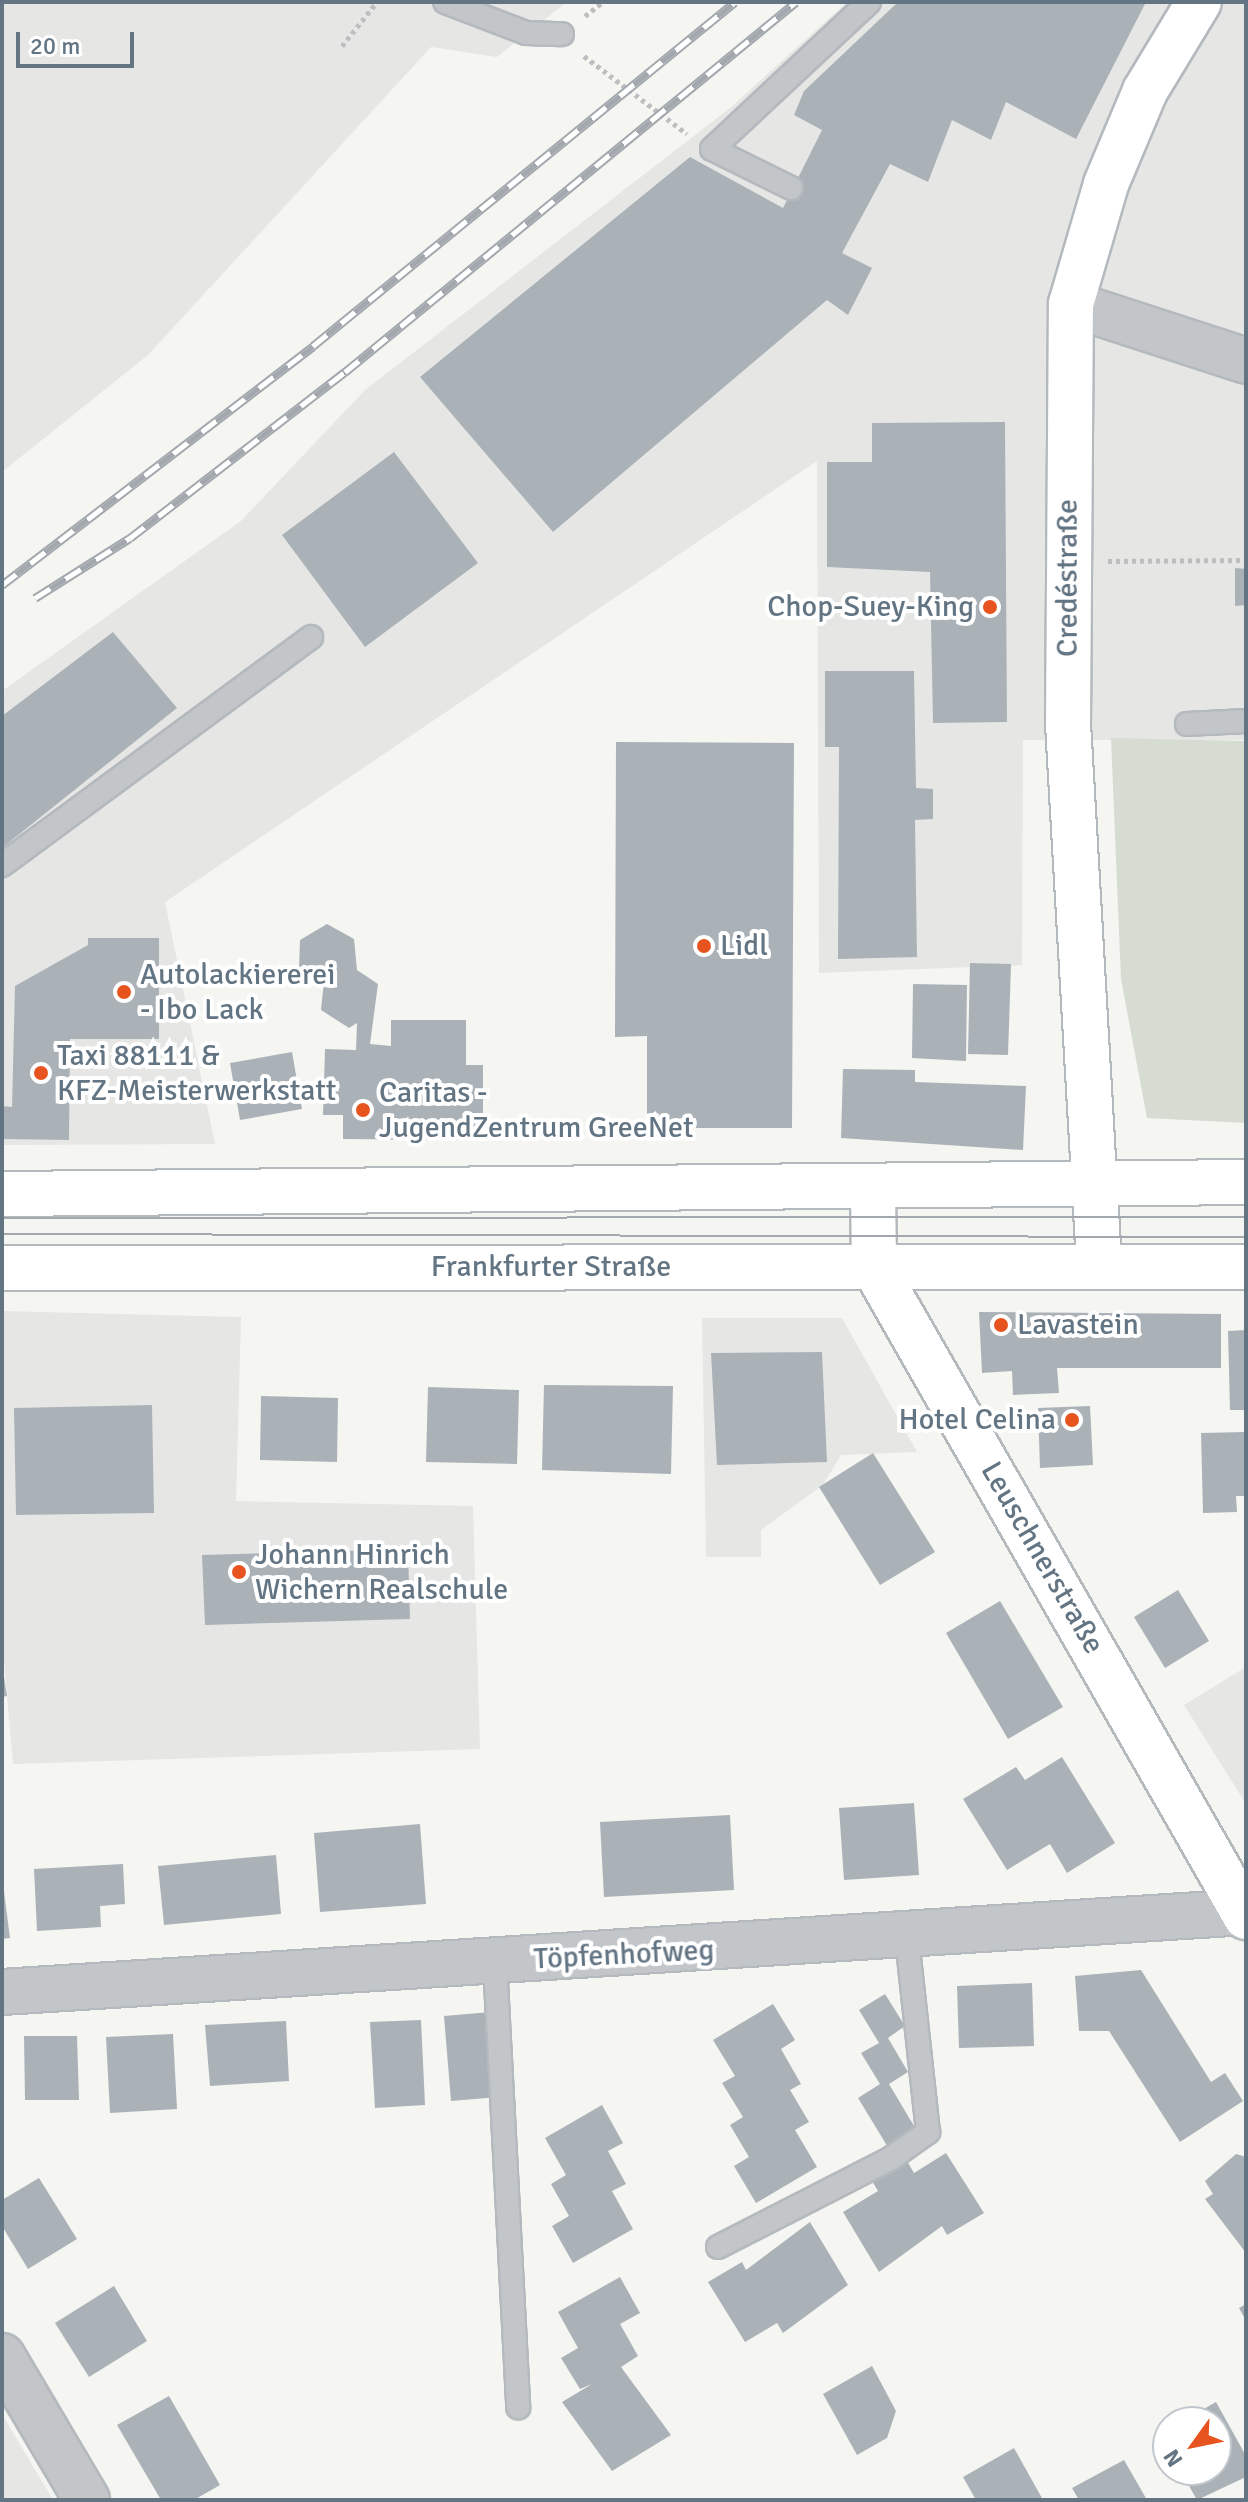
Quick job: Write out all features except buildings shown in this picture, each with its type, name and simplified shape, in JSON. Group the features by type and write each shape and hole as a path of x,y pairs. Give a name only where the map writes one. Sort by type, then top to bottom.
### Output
{"main road":[{"name":"Credéstraße","path":"1091,1182 1067,560 1071,304 1117,158 1145,91 1199,2"},
{"path":"2,1194 873,1191 1091,1182 1246,1182"},
{"path":"1091,1182 1099,1263"},
{"name":"Leuschnerstraße","path":"873,1191 874,1267 1245,1914"},
{"name":"Frankfurter Straße","path":"2,1268 874,1267 1099,1263 1246,1267"}],"street":[{"path":"1071,304 1246,361"},
{"name":"Töpfenhofweg","path":"2,1992 907,1939 1245,1914"},
{"path":"2,2356 87,2500"}],"lane":[{"path":"445,2 526,33 562,34"},
{"path":"791,188 712,149 869,2"},
{"path":"2,865 311,637"},
{"path":"1187,724 1246,721"},
{"path":"718,2247 890,2159 928,2132 907,1939"},
{"path":"495,1963 518,2407"}],"path":[{"path":"342,46 377,2"},
{"path":"604,76 669,124"},
{"path":"1067,560 1243,560"}],"shaded area":[{"path":"2,2 567,2 497,57 431,47 148,355 2,472"},
{"path":"847,2 1246,2 1246,740 1023,740 1022,965 819,973 817,461 165,902 215,1144 2,1145 2,691 241,521 365,390 730,108"},
{"path":"1111,738 1246,741 1246,1123 1147,1118 1121,979"},
{"name":"Johann Hinrich Wichern Realschule","path":"2,1311 241,1317 236,1501 473,1506 480,1749 13,1764 2,1638"},
{"path":"702,1318 842,1318 917,1452 841,1455 823,1485 761,1530 761,1557 706,1557"},
{"path":"1246,1667 1246,1804 1184,1705"},
{"path":"2,2414 53,2500 2,2500"}],"tram line":[{"path":"2,1218 1246,1217"},
{"path":"2,1234 1246,1237"}],"railway":[{"path":"2,585 313,346 735,2"},
{"path":"35,598 130,538 345,372 796,2"}],"place":[{"name":"Chop-Suey-King","path":"990,607"},
{"name":"Lidl","path":"704,946"},
{"name":"Autolackiererei - Ibo Lack","path":"124,992"},
{"name":"Taxi 88111 & KFZ-Meisterwerkstatt","path":"41,1073"},
{"name":"Caritas - JugendZentrum GreeNet","path":"363,1110"},
{"name":"Lavastein","path":"1001,1325"},
{"name":"Hotel Celina","path":"1072,1420"},
{"name":"Johann Hinrich Wichern Realschule","path":"239,1572"}]}
